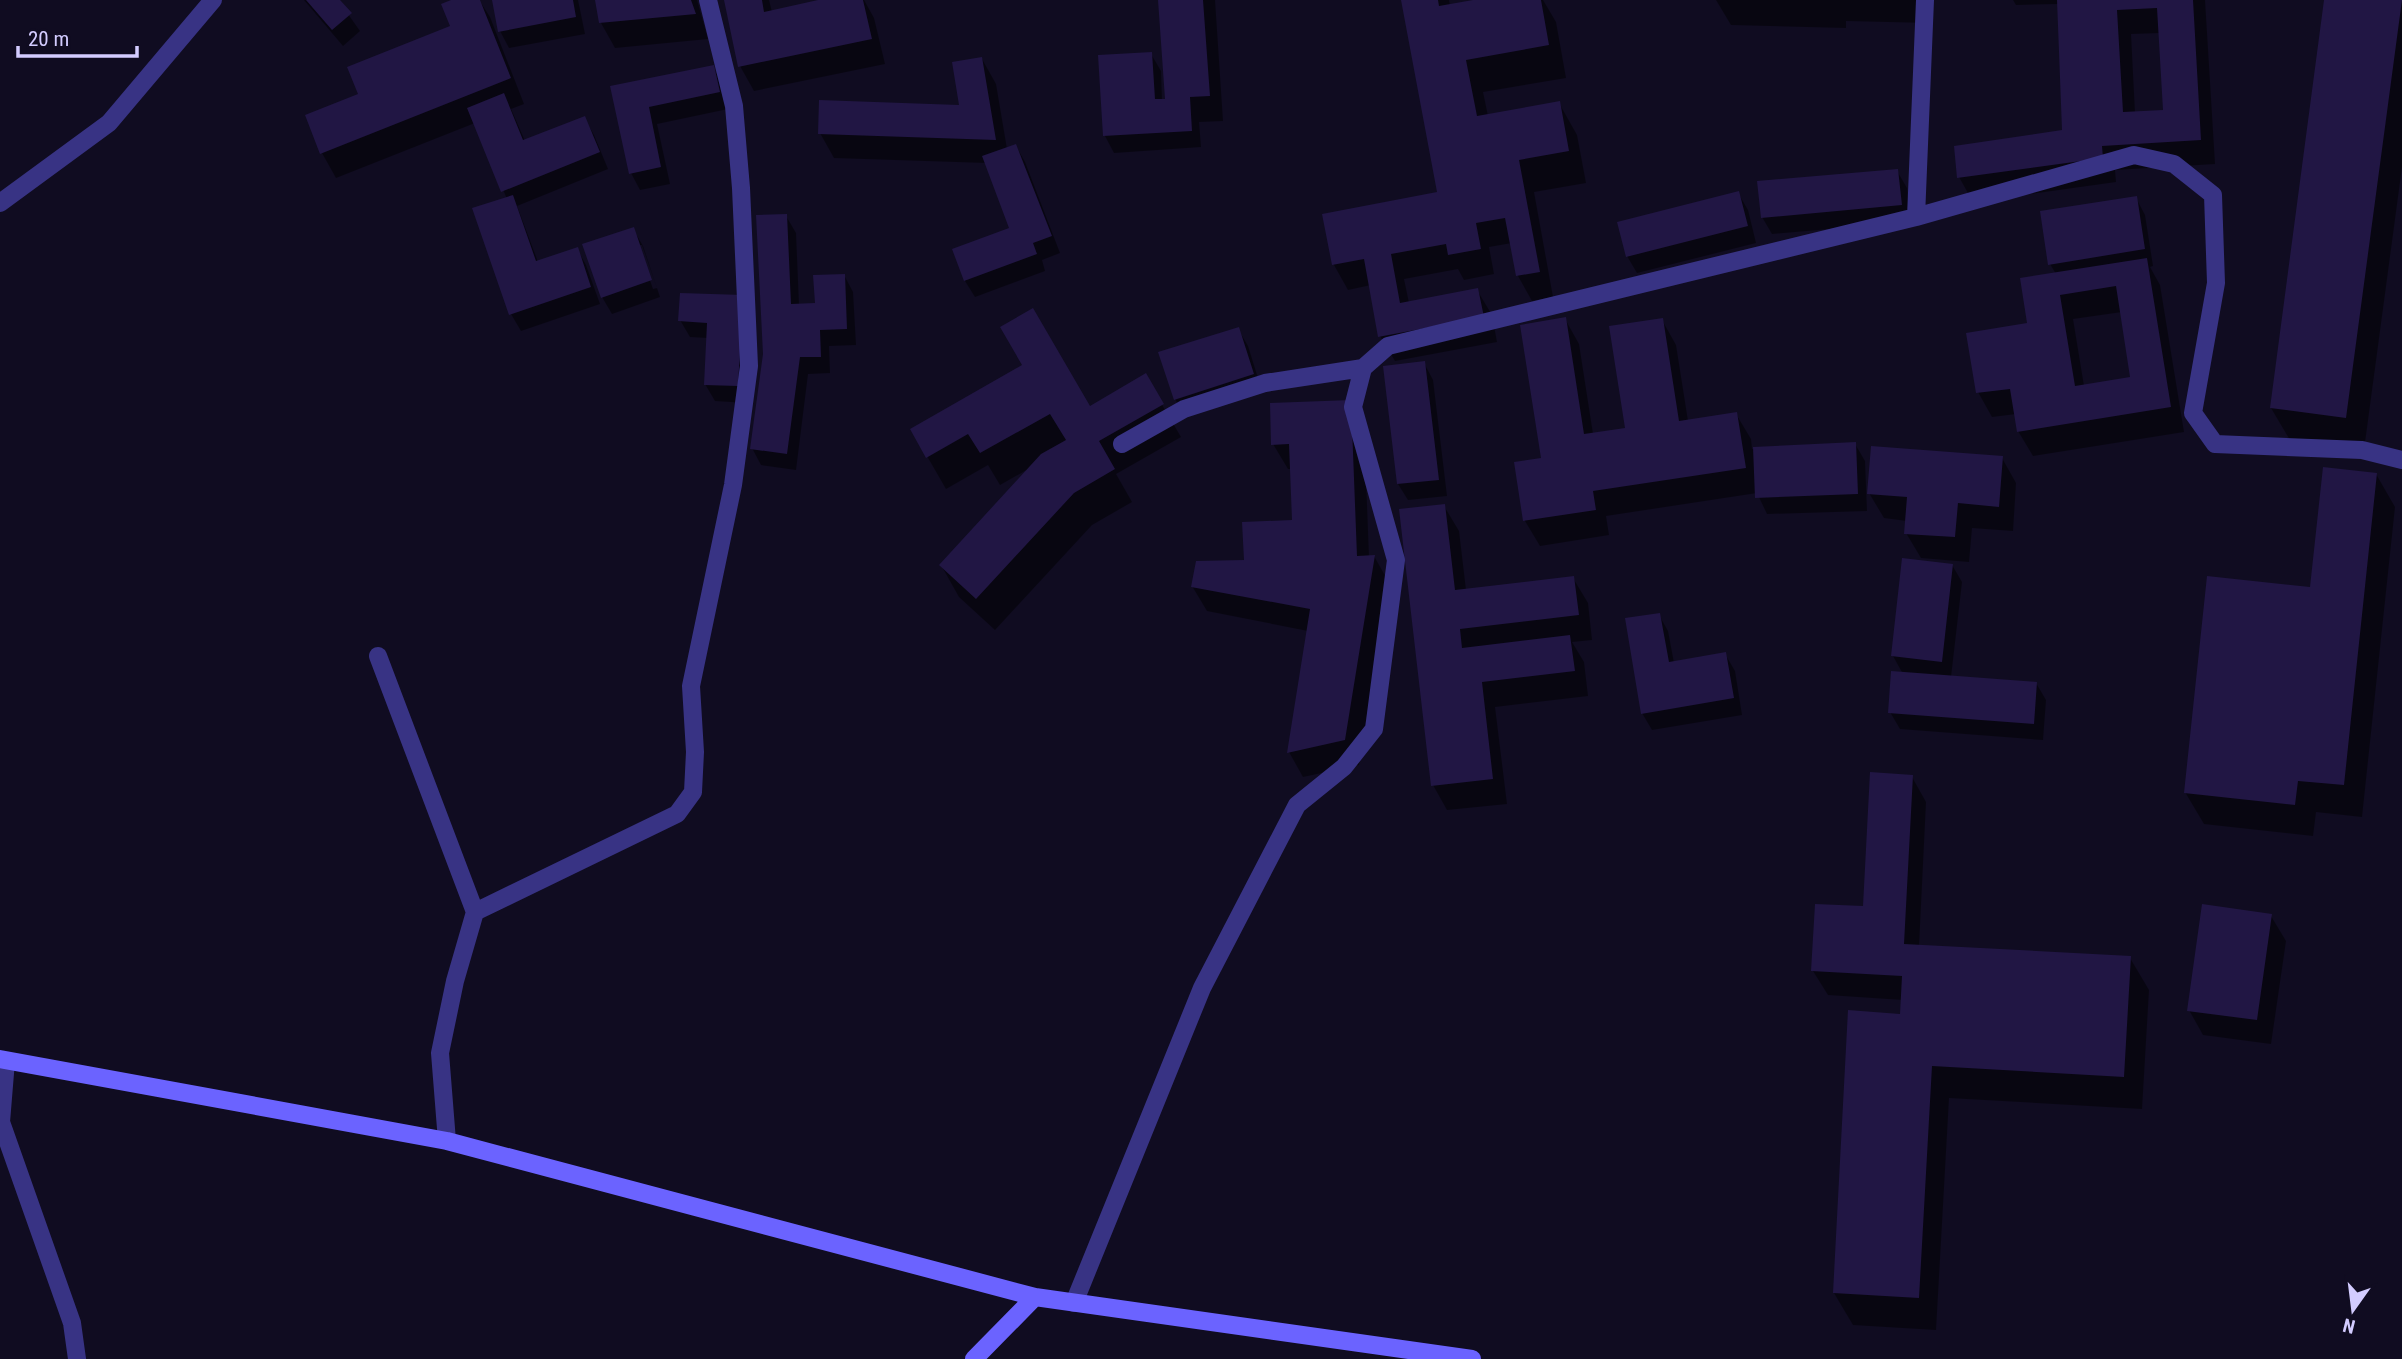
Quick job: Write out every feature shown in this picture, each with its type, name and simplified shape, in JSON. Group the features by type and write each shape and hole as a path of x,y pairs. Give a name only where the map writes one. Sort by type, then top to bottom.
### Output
{"street":[{"path":"0,203 109,123 214,0"},
{"path":"475,912 677,814 693,792 695,752 691,685 733,485 749,366 741,188 734,106 708,0"},
{"path":"1916,217 1925,0"},
{"path":"1122,444 1184,409 1265,383 1363,368 1388,346 1916,217 2134,155 2174,164 2213,195 2216,283 2193,413 2215,444 2362,450 2402,460"},
{"path":"1073,1303 1202,988 1297,805 1344,767 1374,729 1396,560 1353,407 1363,368"},
{"path":"378,656 475,912 455,981 440,1053 447,1141"},
{"path":"77,1359 72,1324 1,1122 3,1060 447,1141 1035,1297 1472,1359"},
{"path":"974,1359 1035,1297"}],"building":[{"path":"306,0 340,0 352,13 332,30"},
{"path":"451,0 480,0 511,78 320,154 305,115 358,94 347,67 450,26 441,4"},
{"path":"492,0 573,0 576,17 498,32"},
{"path":"595,0 691,0 696,14 599,23"},
{"path":"724,0 762,0 764,12 818,0 863,0 872,39 738,67"},
{"path":"1158,0 1203,0 1210,96 1190,97 1192,131 1103,136 1098,55 1152,52 1155,99 1165,99"},
{"path":"1401,0 1438,0 1439,6 1473,0 1541,0 1549,45 1466,60 1477,116 1560,101 1569,151 1519,160 1540,272 1516,276 1505,218 1476,223 1481,249 1448,255 1446,244 1391,254 1400,303 1478,288 1484,317 1378,337 1364,259 1332,265 1322,214 1437,192"},
{"path":"2057,0 2193,0 2201,140 2102,146 2103,158 1957,178 1954,146 2062,130","holes":["2157,8 2163,110 2123,112 2117,10"]},
{"path":"2324,0 2402,0 2346,418 2270,408"},
{"path":"982,57 996,140 818,134 819,100 959,105 952,62"},
{"path":"714,65 720,92 649,107 661,167 629,174 610,86"},
{"path":"504,93 523,140 585,116 600,152 501,192 467,108"},
{"path":"1016,144 1052,236 1033,243 1037,254 964,281 952,249 1009,228 982,156"},
{"path":"1898,169 1902,205 1761,218 1757,181"},
{"path":"1739,191 1748,226 1626,257 1617,222"},
{"path":"513,195 536,261 578,247 591,287 509,315 472,208"},
{"path":"2137,196 2145,249 2048,265 2040,211"},
{"path":"787,214 791,304 815,303 813,275 845,274 847,329 820,330 821,357 800,357 787,454 750,449 763,354 756,215"},
{"path":"634,227 652,280 601,298 582,244"},
{"path":"2147,258 2171,407 2017,432 2010,389 1976,393 1966,333 2027,323 2020,278","holes":["2116,286 2130,377 2075,386 2060,295"]},
{"path":"680,293 743,295 738,386 704,385 707,323 678,321"},
{"path":"1033,308 1090,406 1146,373 1164,404 1099,441 1115,469 1074,493 976,599 939,565 1041,454 1066,440 1050,414 980,453 968,434 926,458 910,429 1022,365 1000,327"},
{"path":"1566,317 1584,434 1625,428 1609,326 1663,318 1679,421 1737,412 1746,468 1593,491 1596,510 1523,521 1514,462 1541,458 1520,325"},
{"path":"1239,327 1254,374 1174,400 1158,352"},
{"path":"1425,361 1439,480 1397,484 1383,366"},
{"path":"1351,400 1357,556 1375,555 1345,740 1287,753 1310,609 1191,587 1196,561 1244,560 1242,522 1292,520 1289,444 1271,445 1270,403"},
{"path":"1856,442 1858,494 1755,498 1753,447"},
{"path":"1871,446 2003,456 1999,507 1958,503 1955,537 1904,534 1907,497 1867,494"},
{"path":"2323,467 2377,473 2344,785 2298,781 2295,805 2184,793 2207,576 2310,587"},
{"path":"1445,504 1455,590 1574,576 1579,615 1460,629 1462,648 1570,635 1575,671 1482,682 1493,779 1431,786 1399,509"},
{"path":"1902,558 1953,564 1942,662 1891,656"},
{"path":"1660,613 1669,662 1726,652 1734,698 1641,714 1625,618"},
{"path":"1891,671 2037,682 2034,724 1888,713"},
{"path":"1870,772 1913,775 1904,944 2131,956 2124,1077 1932,1066 1919,1298 1833,1293 1848,1010 1900,1014 1902,976 1811,971 1815,904 1863,906"},
{"path":"2202,904 2272,914 2257,1020 2187,1011"}]}
